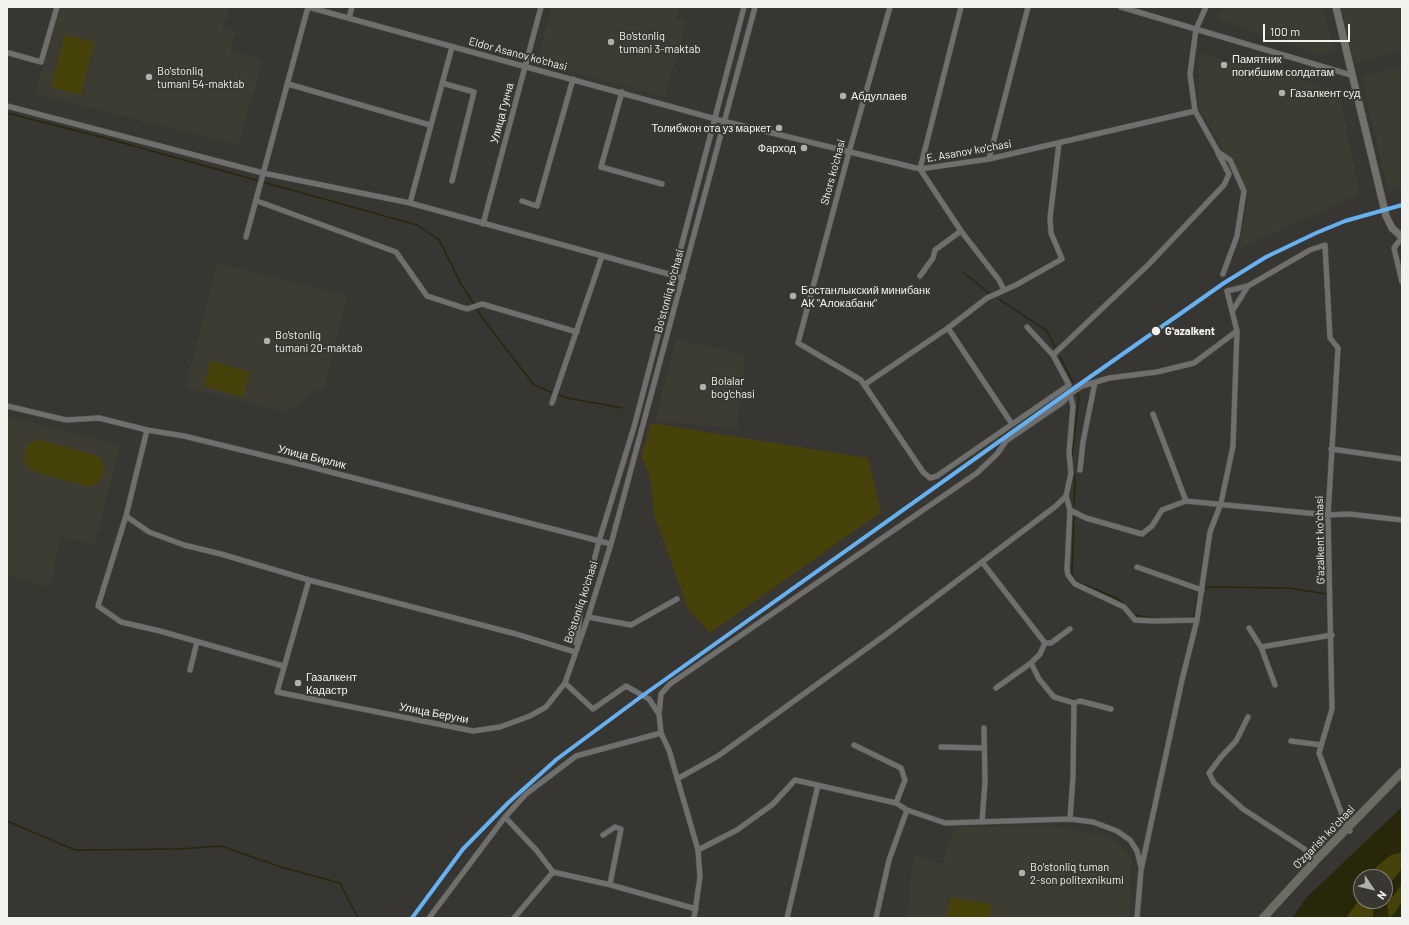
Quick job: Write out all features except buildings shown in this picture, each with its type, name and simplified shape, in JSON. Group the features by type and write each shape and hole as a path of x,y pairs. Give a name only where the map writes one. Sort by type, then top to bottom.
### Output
{"main road":[{"path":"1336,7 1386,216 1392,228 1402,237"},
{"name":"Oʻzgarish koʻchasi","path":"1268,918 1402,772"},
{"name":"Oʻzgarish koʻchasi","path":"1263,918 1317,860 1402,778"}],"street":[{"path":"9,53 41,62 57,7"},
{"path":"246,237 260,190 308,7"},
{"name":"Eldor Asanov ko'chasi","path":"308,7 622,92 723,121"},
{"path":"349,18 352,7"},
{"name":"Улица Гунча","path":"483,224 542,7"},
{"name":"Bo'stonliq ko'chasi","path":"575,652 580,615 599,540 634,427 716,119 744,7"},
{"name":"Bo'stonliq ko'chasi","path":"575,652 588,617 611,544 683,278 723,121 755,7"},
{"name":"Shors ko'chasi","path":"864,385 861,380 798,343 849,152 890,7"},
{"path":"961,7 920,169 961,231 999,280 1004,290"},
{"path":"989,159 1028,7"},
{"path":"1121,7 1352,75"},
{"path":"1053,355 1149,264 1224,185 1229,174 1195,110 1190,74 1196,29 1206,7"},
{"path":"410,203 452,47"},
{"path":"522,201 537,206 573,79"},
{"path":"442,83 474,92 452,181"},
{"path":"288,84 430,126"},
{"path":"622,92 601,168 662,184"},
{"path":"7,106 263,174 410,203 683,278"},
{"name":"E. Asanov ko'chasi","path":"723,121 920,169 989,159 1195,110"},
{"path":"1027,327 1053,355 1068,385 937,476 930,478 923,472 864,385 948,328 987,298 1016,285 1062,259 1051,233 1050,218 1059,143"},
{"path":"1218,152 1230,160 1244,191 1237,236 1223,274"},
{"path":"257,201 396,252 427,296 468,309 482,304 577,332"},
{"path":"920,276 933,258 935,250 961,231"},
{"path":"1402,237 1394,248 1402,282"},
{"name":"Gʻazalkent koʻchasi","path":"1248,286 1310,250 1325,245 1330,338 1338,348 1328,515 1332,635 1332,709 1319,753 1348,830"},
{"path":"553,402 602,256"},
{"path":"1233,310 1248,286"},
{"path":"1137,918 1141,870 1182,680 1197,620 1210,532 1221,503 1233,446 1237,331 1233,310 1227,291 1248,286"},
{"path":"948,328 1012,424"},
{"path":"694,918 700,876 698,850 677,778 661,733 659,714 661,694 670,684 977,473 997,454 1006,441 1063,402 1070,394 1082,386 1109,378 1157,372 1194,363 1237,331"},
{"path":"1080,470 1083,442 1095,382"},
{"path":"677,778 718,756 888,633 1056,506 1066,496 1072,473 1069,453 1073,406 1070,394"},
{"name":"Улица Бирлик","path":"7,406 66,420 99,418 147,430 184,436 313,467 611,544"},
{"path":"1153,414 1186,501"},
{"path":"147,430 126,516 98,606 121,622 283,666 309,580"},
{"path":"1331,449 1402,459"},
{"path":"1066,496 1070,510 1067,569 1068,575 1074,584 1124,607 1135,620 1197,620"},
{"path":"1070,510 1086,518 1142,534 1152,526 1162,510 1186,501 1221,503 1328,515 1349,514 1402,520"},
{"path":"126,516 144,530 167,539 309,580 516,634 575,652"},
{"path":"982,562 1045,643"},
{"path":"1137,567 1202,590"},
{"path":"588,617 631,625 677,599"},
{"path":"1249,628 1261,647 1276,685"},
{"path":"1045,643 1051,643 1070,629"},
{"path":"1261,647 1332,635"},
{"path":"190,670 197,642"},
{"path":"996,688 1031,663 1040,654 1045,643"},
{"name":"Улица Беруни","path":"283,666 277,692 472,731 500,727 530,716 546,707 565,683 575,652"},
{"path":"1031,663 1039,679 1054,697 1074,703 1080,701 1111,709"},
{"path":"565,683 593,708 626,686 649,699 659,714"},
{"path":"1070,819 1073,776 1074,703"},
{"path":"1248,717 1236,741 1209,773 1214,783 1243,808 1303,848 1317,860"},
{"path":"982,822 985,782 984,728"},
{"path":"429,918 505,817 526,794 576,756 661,733"},
{"path":"1291,741 1322,745"},
{"path":"854,745 901,768 905,780 896,803"},
{"path":"941,747 984,748"},
{"path":"698,850 743,826 773,804 795,780 896,803 907,810 945,823 1070,819 1099,823 1124,835 1134,845 1141,870"},
{"path":"787,918 818,785"},
{"path":"876,918 888,860 907,810"},
{"path":"505,817 537,851 553,872 610,884 696,909"},
{"path":"603,836 615,827 621,829 610,884"},
{"path":"514,918 553,872"}],"shaded area":[{"name":"Bo'stonliq tumani 54-maktab","path":"60,7 229,7 223,28 236,32 231,51 263,60 238,145 35,94"},
{"name":"Bo’stonliq tumani 3-maktab","path":"552,7 679,7 676,19 686,22 665,97 537,62"},
{"path":"1225,7 1323,7 1334,49 1321,55 1217,19"},
{"path":"1341,7 1402,7 1402,51 1355,63"},
{"path":"65,35 94,42 81,95 51,87"},
{"path":"1199,53 1339,91 1360,194 1239,249 1249,192 1199,108"},
{"path":"1402,66 1402,187 1388,191 1361,76"},
{"name":"Bo’stonliq tumani 20-maktab","path":"217,263 348,295 325,387 307,394 299,405 283,411 185,387"},
{"name":"Bolalar bog'chasi","path":"676,340 745,354 738,428 655,421"},
{"path":"211,361 250,372 243,397 204,386"},
{"path":"7,416 120,445 94,544 61,537 50,587 7,575"},
{"path":"651,423 868,458 881,512 710,633 688,609 654,514 650,476 641,457"},
{"path":"40,440 98,456 103,463 104,472 99,482 91,487 32,471 25,464 23,456 26,448 32,442"},
{"path":"1402,807 1402,852 1391,855 1375,869 1353,869 1353,908 1346,918 1292,918 1307,897"},
{"name":"Bo'stonliq tuman 2-son politexnikumi","path":"1049,826 1109,836 1132,857 1129,918 907,918 910,882 915,854 943,864 954,827"},
{"path":"1402,852 1402,868 1393,880 1393,869 1375,869 1391,855"},
{"path":"1402,868 1402,884 1393,896 1393,880"},
{"path":"1402,884 1402,900 1397,910 1389,918 1388,909 1393,909 1393,896"},
{"path":"950,898 991,904 990,918 947,918"},
{"path":"1402,900 1402,918 1390,918 1397,910"},
{"path":"1353,908 1353,909 1373,909 1373,918 1346,918"},
{"path":"1373,909 1388,909 1389,918 1373,918"}],"waterway":[{"path":"7,113 105,138 417,225 439,240 461,284 484,320 534,385 553,393"},
{"path":"964,273 990,294"},
{"path":"999,299 1047,331 1055,347"},
{"path":"1060,357 1073,382"},
{"path":"1072,456 1079,397 1077,391"},
{"path":"557,394 567,398 623,408"},
{"path":"1073,468 1075,482 1074,506"},
{"path":"1074,517 1072,574 1076,581 1118,599 1125,605"},
{"path":"1206,589 1210,587 1288,588 1327,594"},
{"path":"1182,618 1194,617 1198,595"},
{"path":"1134,615 1158,619"},
{"path":"7,821 75,850 180,849 221,846 281,867 340,883 358,918"}],"transit line":[{"path":"412,918 463,849 508,803 557,759 642,696 1224,283 1266,257 1316,233 1345,221 1402,205"}],"place":[{"name":"Bo’stonliq tumani 3-maktab","path":"611,42"},
{"name":"Памятник погибшим солдатам","path":"1224,65"},
{"name":"Bo'stonliq tumani 54-maktab","path":"149,77"},
{"name":"Газалкент суд","path":"1282,93"},
{"name":"Абдуллаев","path":"843,96"},
{"name":"Толибжон ота уз маркет","path":"779,128"},
{"name":"Фарход","path":"804,148"},
{"name":"Бостанлыкский минибанк АК \"Алокабанк\"","path":"793,296"},
{"name":"Gʻazalkent","path":"1156,331"},
{"name":"Bo’stonliq tumani 20-maktab","path":"267,341"},
{"name":"Bolalar bog'chasi","path":"703,387"},
{"name":"Газалкент Кадастр","path":"298,683"},
{"name":"Bo'stonliq tuman 2-son politexnikumi","path":"1022,873"}]}
